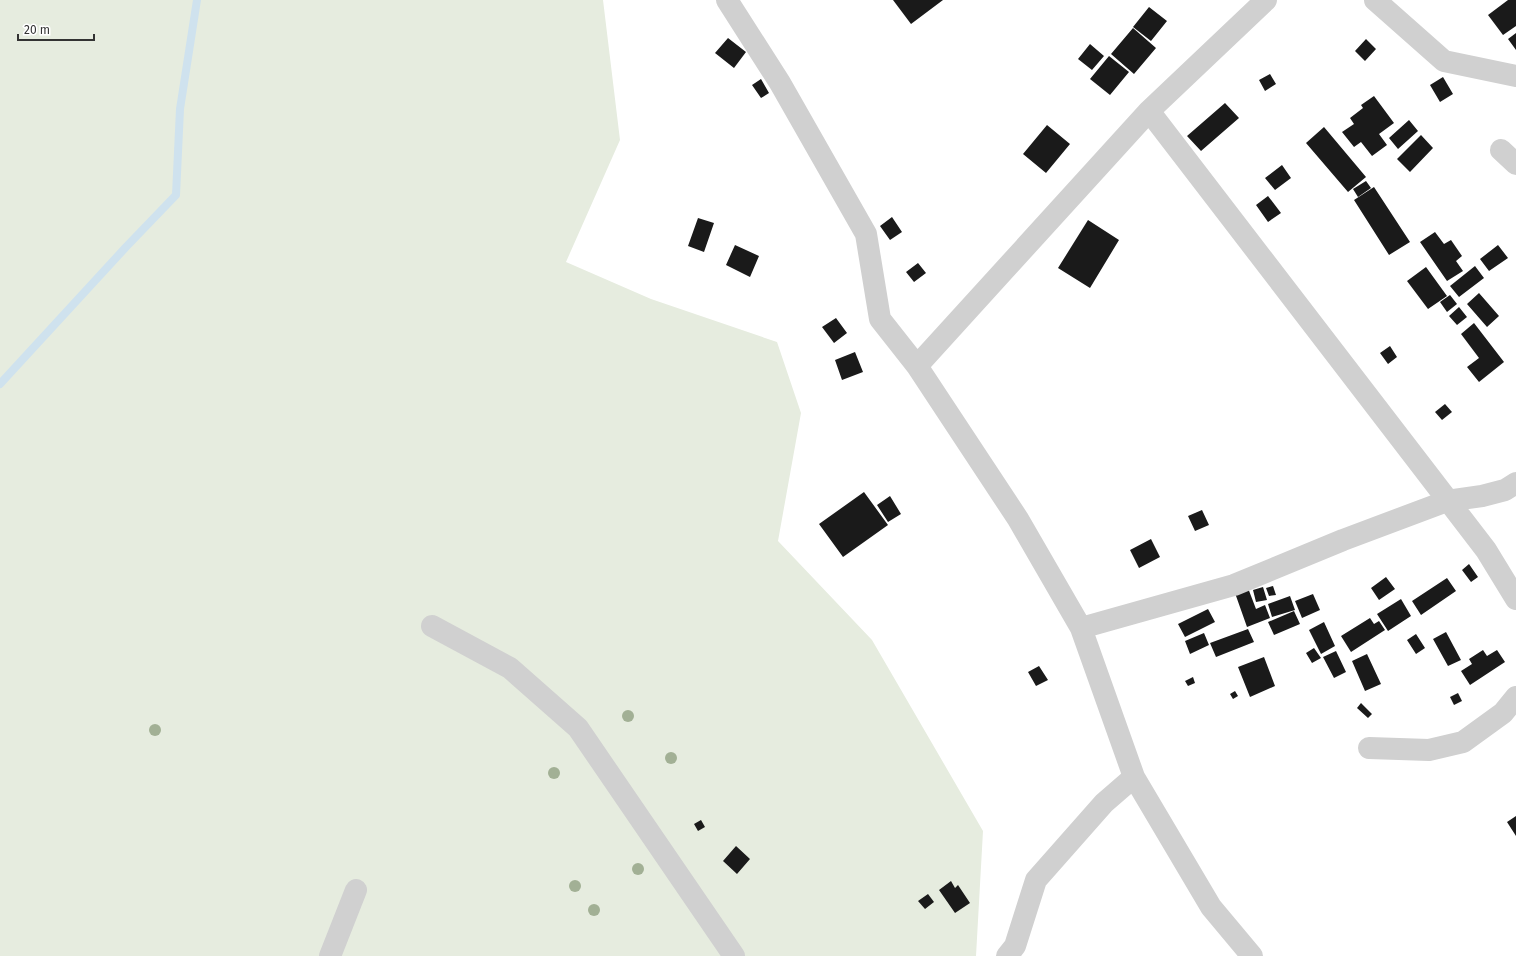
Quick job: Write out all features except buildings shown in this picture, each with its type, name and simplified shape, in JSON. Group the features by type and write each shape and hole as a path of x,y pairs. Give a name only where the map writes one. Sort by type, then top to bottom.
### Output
{"street":[{"path":"727,0 780,83 866,234 880,319 917,366 1018,519 1081,628 1134,777 1211,907 1252,956"},
{"path":"917,366 1148,111 1266,0"},
{"path":"1375,0 1444,62 1516,76"},
{"path":"1148,111 1486,550 1516,598"},
{"path":"1081,628 1234,585 1343,540 1447,501 1482,496 1505,490 1516,483"},
{"path":"432,626 510,668 578,728 734,956"},
{"path":"1369,748 1429,750 1463,742 1503,713 1516,697"},
{"path":"1007,956 1015,946 1036,880 1104,803 1134,777"},
{"path":"330,956 356,890"}],"shaded area":[{"path":"0,0 603,0 620,140 566,262 651,299 777,342 801,413 778,541 872,640 983,831 976,956 0,956"}],"waterway":[{"path":"0,384 176,195 180,109 197,0"}]}
